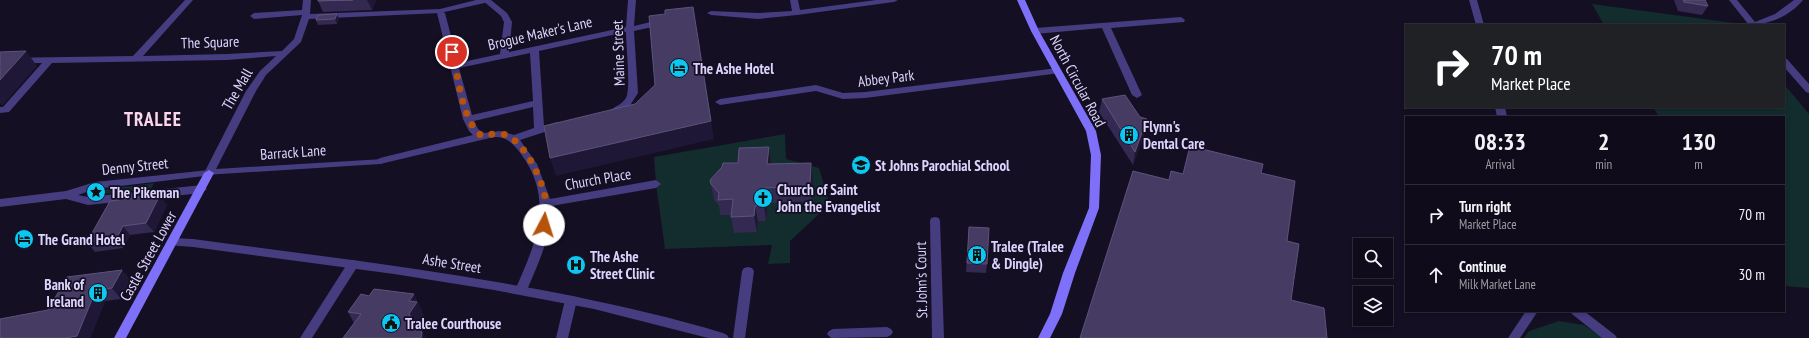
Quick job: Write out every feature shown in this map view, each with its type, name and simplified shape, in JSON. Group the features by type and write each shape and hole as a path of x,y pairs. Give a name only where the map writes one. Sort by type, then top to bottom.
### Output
{"main road":[{"name":"North Circular Road","path":"1021,0 1035,31 1091,131 1096,155 1094,208 1090,222 1069,273 1056,314 1044,338"},
{"name":"The Mall","path":"202,189 209,173"},
{"name":"Castle Street Lower","path":"120,338 202,189"}],"street":[{"name":"The Mall","path":"209,173 251,91 263,73 298,40 307,15 307,0"},
{"name":"The Square","path":"254,16 440,12 486,0"},
{"path":"486,0 504,14 508,22 504,55"},
{"name":"Maine Street","path":"608,113 625,107 633,93 630,27 632,0"},
{"path":"794,0 797,13"},
{"path":"711,13 758,16 797,13 894,0"},
{"path":"1473,0 1480,24"},
{"path":"1733,0 1752,24"},
{"path":"1758,24 1794,5 1799,0"},
{"name":"The Square","path":"136,58 187,3"},
{"path":"440,12 456,66 468,119 474,131 482,136"},
{"name":"Brogue Maker's Lane","path":"456,66 630,27 674,20"},
{"path":"1035,31 1106,27 1181,20"},
{"path":"1106,27 1137,95"},
{"path":"534,48 536,103 539,130"},
{"name":"The Square","path":"0,61 227,57 285,53"},
{"path":"0,110 6,110 50,59"},
{"path":"1785,62 1809,90"},
{"name":"Abbey Park","path":"720,102 787,91 816,88 843,96 865,95 1057,71"},
{"path":"468,119 536,103"},
{"path":"522,290 544,225 546,203 536,170 526,154 514,140 539,130 570,122"},
{"name":"Barrack Lane","path":"209,173 380,161 482,136 498,134 506,135 514,140"},
{"name":"Denny Street","path":"0,203 66,195 95,186 209,173"},
{"name":"Church Place","path":"546,203 656,184"},
{"name":"Denny Street","path":"66,195 88,201 202,189"},
{"name":"St. John's Court","path":"936,221 938,338"},
{"name":"Ashe Street","path":"172,242 193,243 353,264 522,290 684,325 723,338"},
{"path":"306,338 353,264"},
{"path":"739,338 748,271"},
{"path":"562,338 571,300"},
{"path":"1514,338 1531,312"},
{"path":"1577,312 1611,338"},
{"path":"833,334 887,332"}],"green space":[{"path":"1592,4 1734,24 1603,24"},
{"path":"1785,85 1809,114 1809,288 1785,286 1785,116 1658,116 1654,108 1785,108"},
{"path":"785,134 786,159 819,168 828,198 818,215 790,241 790,263 768,264 772,245 665,249 656,184 654,157"},
{"path":"154,183 151,189 103,194 107,189"},
{"path":"1559,321 1584,325 1603,338 1524,338 1529,331"}],"building":[{"path":"318,0 353,0 318,1"},
{"path":"1683,0 1705,0 1708,6 1684,2"},
{"name":"The Ashe Hotel","path":"693,7 711,121 550,158 544,126 635,104 655,85 649,16 665,14 665,10"},
{"path":"337,14 335,19 316,20 318,15"},
{"path":"26,51 0,80 0,52"},
{"path":"1125,95 1140,117 1147,119 1135,152 1102,99"},
{"path":"1190,146 1263,164 1261,173 1295,181 1287,241 1299,244 1291,300 1324,308 1327,338 1080,338 1133,171 1169,180 1171,171 1183,174"},
{"path":"769,147 767,164 811,163 810,186 765,188 764,205 755,206 754,216 731,217 733,199 718,200 719,193 711,184 710,180 722,167 723,163 738,163 739,148"},
{"path":"160,195 146,223 123,226 116,239 87,242 110,201"},
{"name":"Tralee (Tralee & Dingle)","path":"969,227 989,228 987,264 967,263"},
{"path":"122,270 112,288 96,290 77,336 66,338 0,338 0,319 48,310 67,277"},
{"path":"374,289 414,294 409,301 417,302 409,314 422,332 421,338 343,338 361,314 348,312 361,294 369,296"}],"place":[{"name":"The Ashe Hotel","path":"679,68"},
{"name":"Flynn's Dental Care","path":"1129,135"},
{"name":"St Johns Parochial School","path":"861,165"},
{"name":"The Pikeman","path":"96,192"},
{"name":"Church of Saint John the Evangelist","path":"763,198"},
{"name":"The Grand Hotel","path":"24,239"},
{"name":"Tralee (Tralee & Dingle)","path":"977,255"},
{"name":"The Ashe Street Clinic","path":"576,265"},
{"name":"Bank of Ireland","path":"98,293"},
{"name":"Tralee Courthouse","path":"391,323"}],"district":[{"name":"TRALEE","path":"153,119"}],"route":[{"path":"452,52 468,119 474,131 482,136 498,134 506,135 514,140 526,154 536,170 546,203 544,225"}]}
